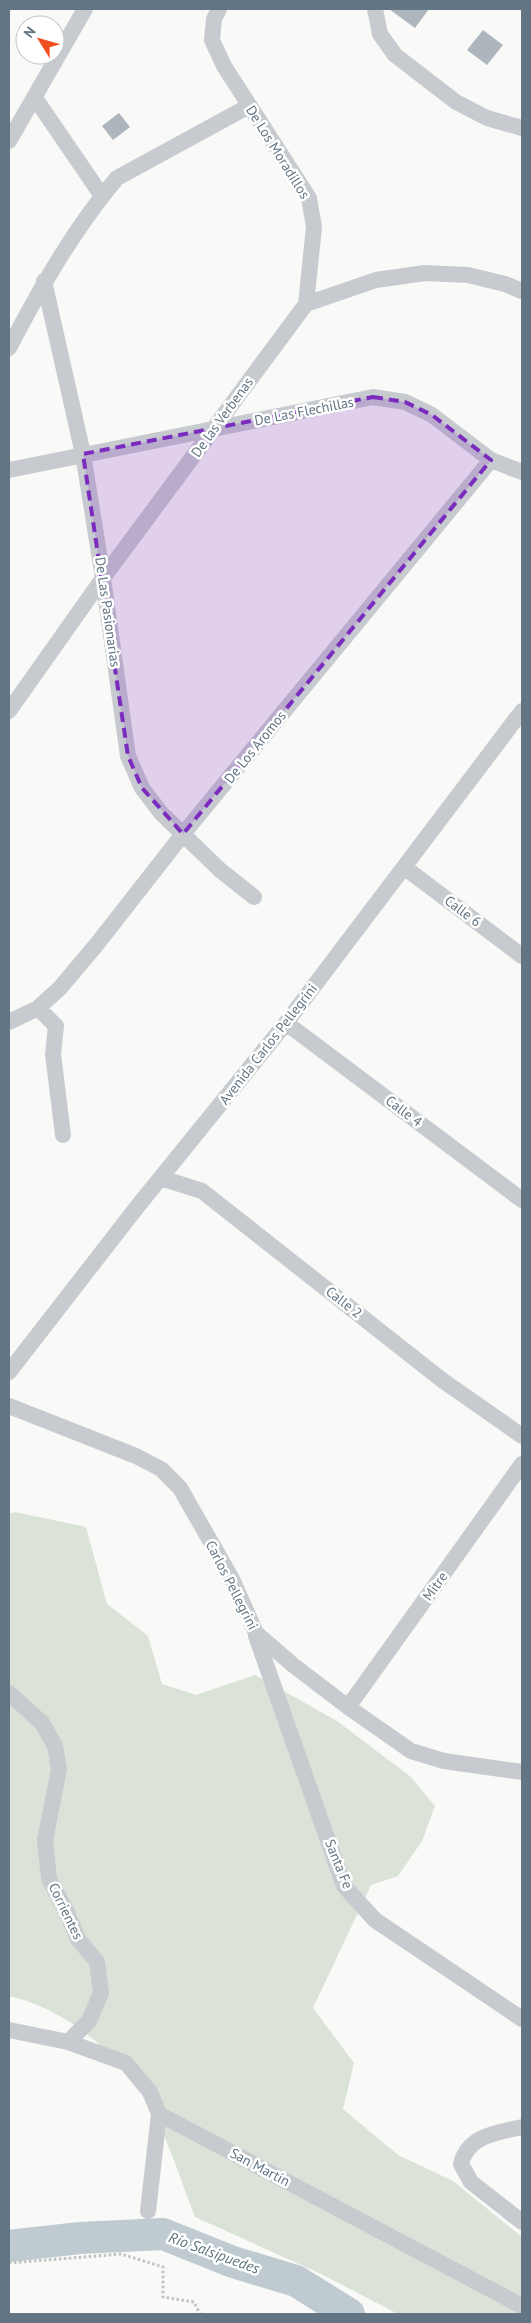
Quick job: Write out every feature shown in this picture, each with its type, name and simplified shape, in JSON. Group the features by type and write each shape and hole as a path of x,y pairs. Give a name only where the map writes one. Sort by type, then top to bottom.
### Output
{"street":[{"path":"10,135 35,98 85,9"},
{"name":"De Los Moradillos","path":"219,9 214,18 212,40 224,66 309,198 314,228 306,304"},
{"path":"375,9 380,34 395,55 456,102 487,118 522,128"},
{"path":"35,98 102,196"},
{"path":"9,348 44,281 116,178 249,106"},
{"path":"306,304 376,280 425,273 468,275 505,284 522,291"},
{"name":"De Las Pasionarias","path":"44,281 83,454 104,578 128,756 142,788 161,813 220,870 254,897"},
{"name":"De las Verbenas","path":"9,711 104,578 306,304"},
{"name":"De Las Flechillas","path":"9,470 373,397 405,402 432,415 491,460 522,472"},
{"name":"De Los Aromos","path":"9,1022 38,1008 60,988 183,834 491,460"},
{"name":"Avenida Carlos Pellegrini","path":"9,1372 161,1178 286,1023 522,711"},
{"name":"Calle 6","path":"404,867 522,956"},
{"path":"38,1008 56,1026 53,1054 63,1135"},
{"name":"Calle 4","path":"286,1023 522,1200"},
{"name":"Calle 2","path":"161,1178 202,1191 442,1380 522,1436"},
{"name":"Carlos Pellegrini","path":"9,1406 136,1456 161,1469 180,1488 232,1579 256,1633 293,1665 348,1707 411,1751 444,1760 522,1772"},
{"name":"Mitre","path":"348,1707 522,1464"},
{"name":"Santa Fe","path":"256,1633 344,1886 375,1920 522,2018"},
{"name":"Corrientes","path":"9,1694 42,1723 54,1746 59,1769 45,1840 50,1879 78,1939 97,1962 101,1993 89,2022 68,2042"},
{"path":"9,2030 68,2042 126,2063 150,2092 159,2114 148,2211"},
{"name":"San Martín","path":"159,2114 522,2306"},
{"path":"522,2127 490,2135 471,2144 464,2152 461,2164 471,2182 522,2222"}],"path":[{"path":"9,2263 121,2254 163,2267 163,2298 194,2302 200,2314"}],"highlighted area":[{"path":"373,397 405,402 432,415 491,460 183,834 142,788 128,756 83,454"}],"shaded area":[{"path":"15,1512 86,1527 107,1604 148,1636 162,1684 196,1695 255,1675 337,1721 411,1777 435,1806 422,1841 398,1876 371,1885 313,2008 354,2063 343,2109 398,2155 453,2181 522,2237 522,2314 398,2314 321,2274 195,2217 160,2127 142,2094 128,2075 112,2056 74,2025 32,2003 9,1996 9,1514"}],"building":[{"path":"389,9 429,9 415,28"},
{"path":"483,30 503,45 487,65 467,50"},
{"path":"119,113 130,127 113,140 102,126"}],"waterway":[{"name":"Río Salsipuedes","path":"9,2246 80,2238 163,2234 233,2262 296,2281 349,2314"}]}
